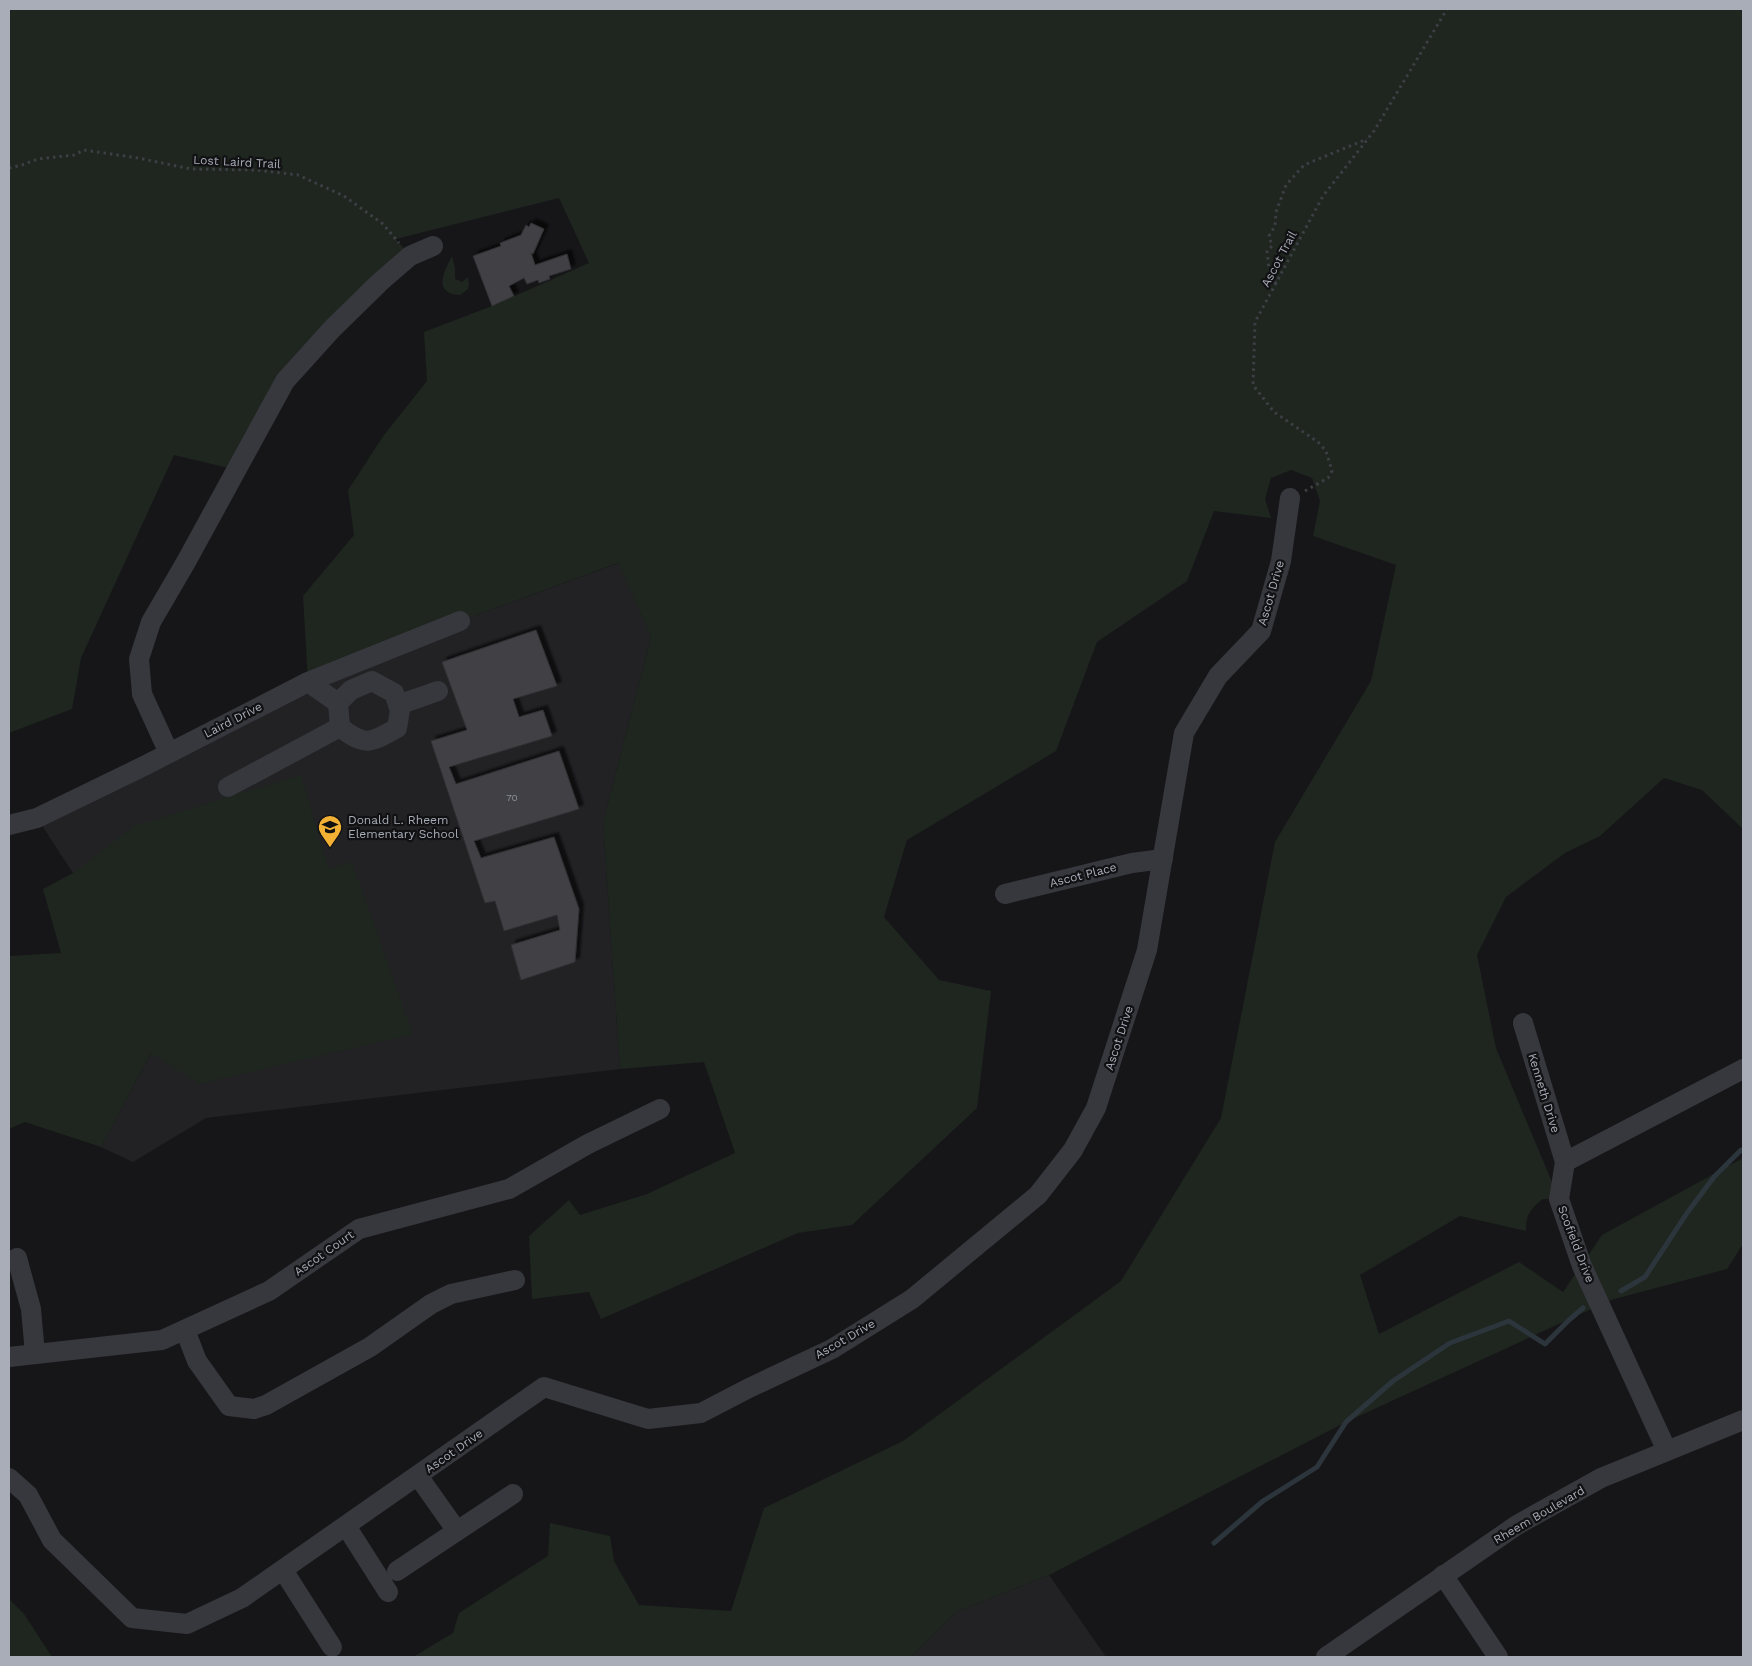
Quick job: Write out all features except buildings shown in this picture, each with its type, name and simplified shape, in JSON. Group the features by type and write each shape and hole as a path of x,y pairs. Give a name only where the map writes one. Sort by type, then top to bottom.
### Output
{"street":[{"path":"169,753 142,694 139,660 151,622 285,381 332,329 380,282 410,256 433,246"},
{"name":"Ascot Drive","path":"9,1478 28,1495 52,1540 132,1618 187,1624 242,1598 544,1387 648,1419 701,1413 832,1349 912,1299 1038,1195 1073,1150 1096,1108 1147,950 1184,733 1218,676 1261,631 1282,561 1290,498"},
{"name":"Laird Drive","path":"9,825 36,818 308,682 460,621"},
{"path":"372,681 394,693 398,705 400,710 397,728 373,742 355,739 340,727 338,704 351,690 372,681"},
{"path":"308,682 338,704"},
{"path":"398,705 438,691"},
{"path":"228,786 340,727"},
{"name":"Ascot Place","path":"1005,894 1132,863 1162,859"},
{"name":"Kenneth Drive","path":"1523,1023 1566,1162"},
{"path":"1566,1162 1743,1069"},
{"name":"Ascot Court","path":"9,1357 162,1340 269,1292 359,1229 509,1189 588,1144 660,1109"},
{"name":"Scofield Drive","path":"1566,1162 1559,1200 1571,1238 1667,1452"},
{"path":"17,1258 31,1309 35,1354"},
{"path":"185,1330 197,1361 229,1406 254,1409 266,1405 370,1347 431,1304 451,1294 515,1280"},
{"name":"Rheem Boulevard","path":"1326,1657 1517,1525 1601,1478 1743,1420"},
{"path":"418,1476 457,1531"},
{"path":"397,1571 514,1494"},
{"path":"346,1526 388,1592"},
{"path":"283,1570 332,1647"},
{"path":"1443,1575 1498,1657"}],"path":[{"name":"Ascot Trail","path":"1290,498 1328,478 1332,471 1326,451 1318,442 1274,412 1253,385 1255,322 1323,196 1374,130 1447,9"},
{"path":"1276,284 1269,269 1267,251 1272,246 1270,236 1275,226 1276,212 1286,185 1304,166 1367,139"},
{"name":"Lost Laird Trail","path":"9,168 38,159 74,155 84,150 138,158 190,169 256,170 298,175 344,196 383,224 410,256"}],"shaded area":[{"path":"9,9 1743,9 1743,829 1702,790 1664,778 1600,836 1565,853 1506,897 1477,955 1496,1048 1559,1199 1543,1199 1535,1206 1528,1216 1526,1231 1460,1216 1360,1275 1379,1334 1519,1262 1563,1292 1602,1235 1743,1158 1743,1244 1727,1269 1611,1300 1346,1422 1049,1575 956,1612 911,1657 413,1657 453,1633 459,1613 548,1556 550,1523 610,1536 614,1561 639,1605 731,1611 764,1508 903,1441 1121,1281 1221,1118 1275,842 1371,681 1396,565 1313,536 1320,501 1312,478 1291,470 1271,478 1265,499 1271,518 1214,511 1187,581 1097,642 1056,751 907,840 884,917 939,980 991,991 977,1108 852,1225 798,1233 601,1319 589,1292 532,1299 529,1236 569,1200 580,1215 647,1194 735,1153 704,1062 620,1069 603,823 651,637 618,563 460,621 308,682 303,596 354,535 348,490 384,435 427,381 424,332 492,306 589,263 559,198 396,239 410,256 285,381 237,470 174,455 81,658 72,709 9,733"},
{"path":"452,256 455,279 462,282 468,277 468,289 460,295 451,293 443,286 442,281"},
{"name":"Donald L. Rheem Elementary School","path":"619,563 651,637 603,823 620,1069 206,1118 133,1162 101,1147 151,1053 73,873 37,818 460,621"},
{"path":"301,775 328,868 352,862 413,1034 199,1084 151,1053 101,1147 25,1122 9,1129 9,956 61,953 43,889 73,873 134,826"},
{"path":"1049,1575 1106,1657 911,1657 956,1612"},
{"path":"9,1599 24,1614 52,1657 9,1657"}],"waterway":[{"path":"1621,1291 1645,1277 1687,1213 1714,1177 1741,1150 1743,1151"},
{"path":"1214,1543 1263,1501 1317,1467 1346,1422 1393,1381 1450,1343 1509,1321 1545,1344 1583,1308"}],"place":[{"name":"Donald L. Rheem Elementary School","path":"330,848"}]}
